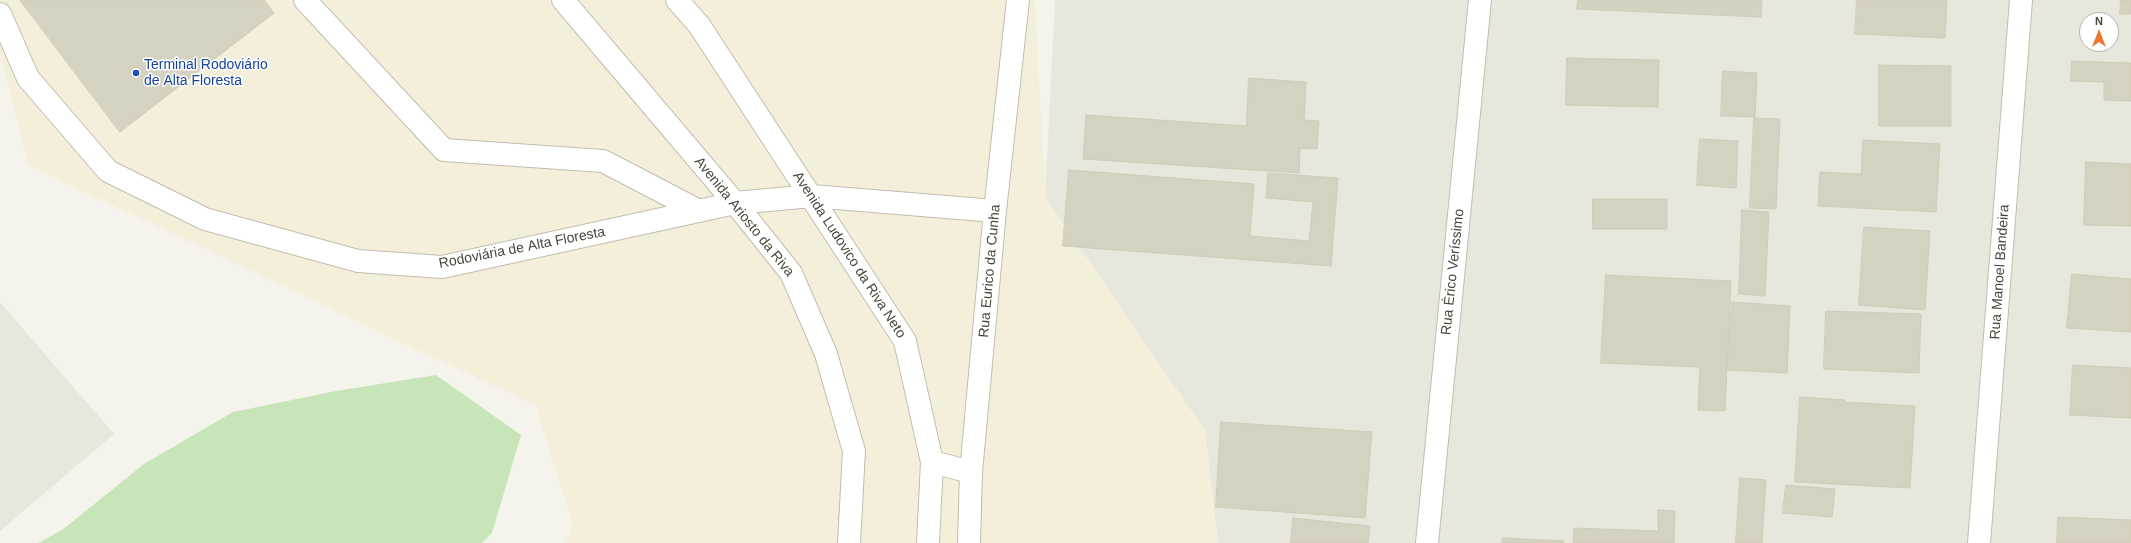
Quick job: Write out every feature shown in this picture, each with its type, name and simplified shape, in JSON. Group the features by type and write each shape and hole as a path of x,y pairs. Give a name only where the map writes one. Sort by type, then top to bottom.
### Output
{"street":[{"path":"305,0 444,150 603,161 699,211"},
{"name":"Avenida Ariosto da Riva","path":"563,0 735,203 791,273 826,354 854,451 849,543"},
{"name":"Avenida Ludovico da Riva Neto","path":"677,0 699,25 906,341 932,462 928,543"},
{"name":"Rua Eurico da Cunha","path":"970,543 971,472 995,211 1018,0"},
{"name":"Rua Érico Veríssimo","path":"1427,543 1480,0"},
{"name":"Rua Manoel Bandeira","path":"1979,543 2021,0"},
{"name":"Rodoviária de Alta Floresta","path":"0,14 28,78 108,171 205,219 358,261 442,267 735,203 812,196 995,211"},
{"path":"932,462 971,472"}],"shaded area":[{"path":"0,0 1035,0 1045,197 1205,431 1218,543 566,543 573,526 536,406 28,165 0,52"},
{"path":"1055,0 2131,0 2131,543 1218,543 1205,431 1045,197"},
{"path":"0,302 114,434 0,531"}],"green space":[{"path":"436,375 521,435 492,533 482,543 38,543 62,530 144,464 233,412 336,391"}],"building":[{"name":"Terminal Rodoviário de Alta Floresta","path":"20,0 264,0 274,13 120,132"},
{"path":"1578,0 1762,0 1761,17 1577,9"},
{"path":"1857,0 1947,0 1945,38 1855,34"},
{"path":"2121,0 2131,0 2131,14 2120,14"},
{"path":"1567,58 1659,60 1658,107 1566,105"},
{"path":"2072,61 2131,63 2131,101 2104,100 2104,82 2071,81"},
{"path":"1879,65 1951,66 1951,126 1879,126"},
{"path":"1723,71 1757,73 1755,117 1721,116"},
{"path":"1249,78 1306,82 1304,120 1319,121 1317,149 1300,148 1299,173 1083,159 1086,115 1246,126"},
{"path":"1754,118 1780,119 1776,209 1750,208"},
{"path":"1700,139 1738,141 1736,188 1697,185"},
{"path":"1863,140 1940,144 1936,212 1818,206 1820,172 1861,174"},
{"path":"2086,162 2131,164 2131,226 2084,225"},
{"path":"1069,170 1254,184 1250,236 1309,241 1313,202 1266,198 1268,173 1338,178 1331,266 1063,246"},
{"path":"1593,199 1667,199 1667,229 1593,229"},
{"path":"1742,210 1769,212 1765,296 1739,294"},
{"path":"1864,227 1930,231 1925,310 1859,305"},
{"path":"2072,274 2131,279 2131,332 2067,328"},
{"path":"1606,275 1731,281 1725,411 1698,410 1700,367 1601,363"},
{"path":"1732,302 1790,306 1787,373 1728,370"},
{"path":"1826,311 1921,314 1919,373 1824,369"},
{"path":"2073,365 2131,368 2131,418 2070,415"},
{"path":"1800,397 1845,400 1845,402 1915,406 1910,488 1795,482"},
{"path":"1221,422 1372,432 1365,518 1216,507"},
{"path":"1740,478 1766,480 1762,543 1736,543"},
{"path":"1786,485 1835,489 1832,517 1783,513"},
{"path":"1658,510 1675,511 1674,543 1573,543 1574,528 1658,531"},
{"path":"2058,517 2131,520 2131,543 2057,543"},
{"path":"1293,518 1370,526 1368,543 1291,543"},
{"path":"1503,538 1564,541 1563,543 1502,543"}],"place":[{"name":"Terminal Rodoviário de Alta Floresta","path":"136,73"}]}
